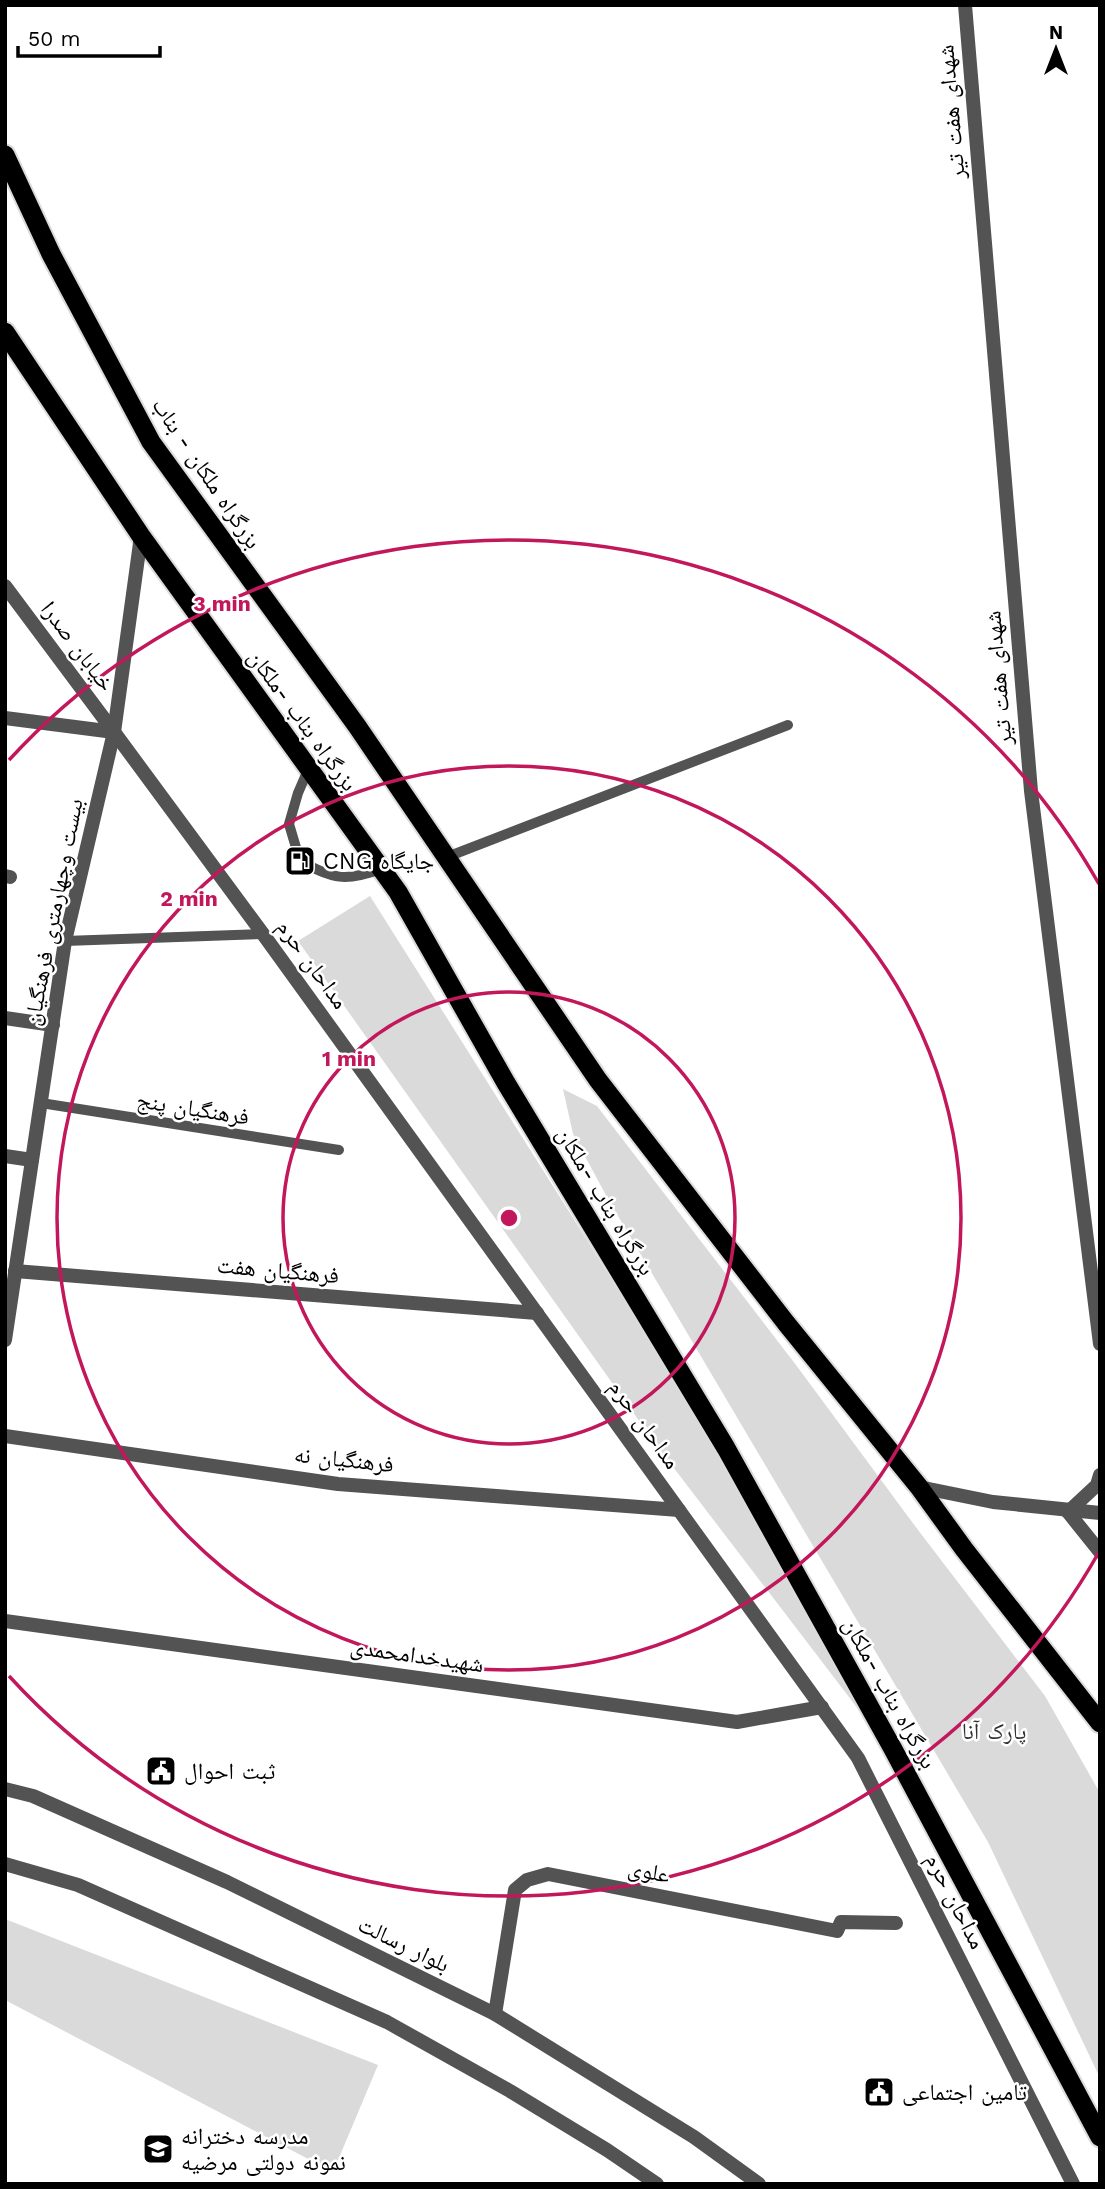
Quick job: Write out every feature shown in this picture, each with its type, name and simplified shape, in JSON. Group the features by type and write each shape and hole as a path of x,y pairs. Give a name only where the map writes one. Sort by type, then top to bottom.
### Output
{"highway":[{"name":"بزرگراه ملکان - بناب","path":"5,155 51,254 151,442 357,726"},
{"name":"بزرگراه بناب -ملکان","path":"5,332 141,536 398,892 506,1083 726,1448 894,1749 1100,2137"},
{"name":"بزرگراه بناب -ملکان","path":"357,726 598,1080 1100,1723"}],"street":[{"name":"شهدای هفت تیر","path":"965,5 1031,791 1100,1344"},
{"name":"بیست وچهارمتری فرهنگیان","path":"6,1330 65,942 114,732 141,536"},
{"name":"خیابان صدرا","path":"5,586 114,732"},
{"path":"5,718 114,732"},
{"name":"مداحان حرم","path":"114,732 858,1758 1073,2184"},
{"path":"5,1017 53,1025"},
{"path":"5,1156 32,1160"},
{"name":"فرهنگیان هفت","path":"15,1272 537,1313"},
{"name":"فرهنگیان نه","path":"5,1436 338,1484 679,1510"},
{"path":"1068,1512 1097,1485 1100,1475"},
{"path":"919,1488 993,1503 1100,1513"},
{"path":"1068,1512 1100,1552"},
{"name":"شهیدخدامحمدی","path":"5,1621 737,1722 821,1707"},
{"name":"بلوار رسالت","path":"5,1789 33,1796 227,1882 495,2014 694,2137 759,2184"},
{"path":"5,1864 78,1885 387,2022 510,2091 657,2184"},
{"name":"علوی","path":"495,2014 515,1890 527,1880 548,1874 837,1931 841,1922 897,1923"}],"lane":[{"path":"447,857 788,725"},
{"path":"308,770 289,824 300,861 326,875 355,878 381,869"},
{"path":"65,942 263,934"},
{"name":"فرهنگیان پنج","path":"41,1103 339,1150"}],"green space":[{"path":"370,896 718,1453 865,1718 657,1446 298,941"},
{"name":"پارک آنا","path":"563,1089 597,1106 796,1365 1045,1696 1100,1793 1100,2078 988,1842 608,1199 573,1134"},
{"path":"5,1919 378,2065 333,2172 5,2000"}],"place":[{"name":"CNG جایگاه","path":"300,861"},
{"name":"ثبت احوال","path":"161,1771"},
{"name":"تامین اجتماعی","path":"879,2092"},
{"name":"مدرسه دخترانه نمونه دولتی مرضیه","path":"158,2149"}]}
